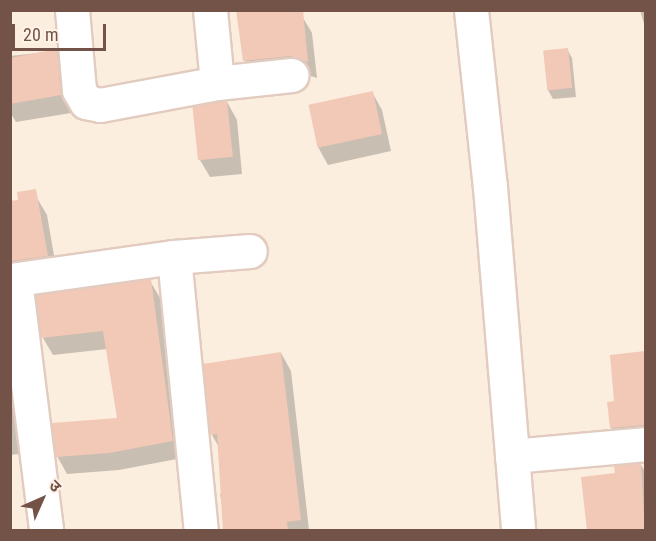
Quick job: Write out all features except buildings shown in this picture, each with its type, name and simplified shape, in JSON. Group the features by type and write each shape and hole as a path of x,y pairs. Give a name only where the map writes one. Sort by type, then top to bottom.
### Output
{"street":[{"path":"72,10 79,90 86,102 100,105 217,83 291,75"},
{"path":"210,10 217,83"},
{"path":"471,10 518,531"},
{"path":"46,531 13,280 174,257 250,251"},
{"path":"174,257 201,531"},
{"path":"512,456 645,444"}]}
